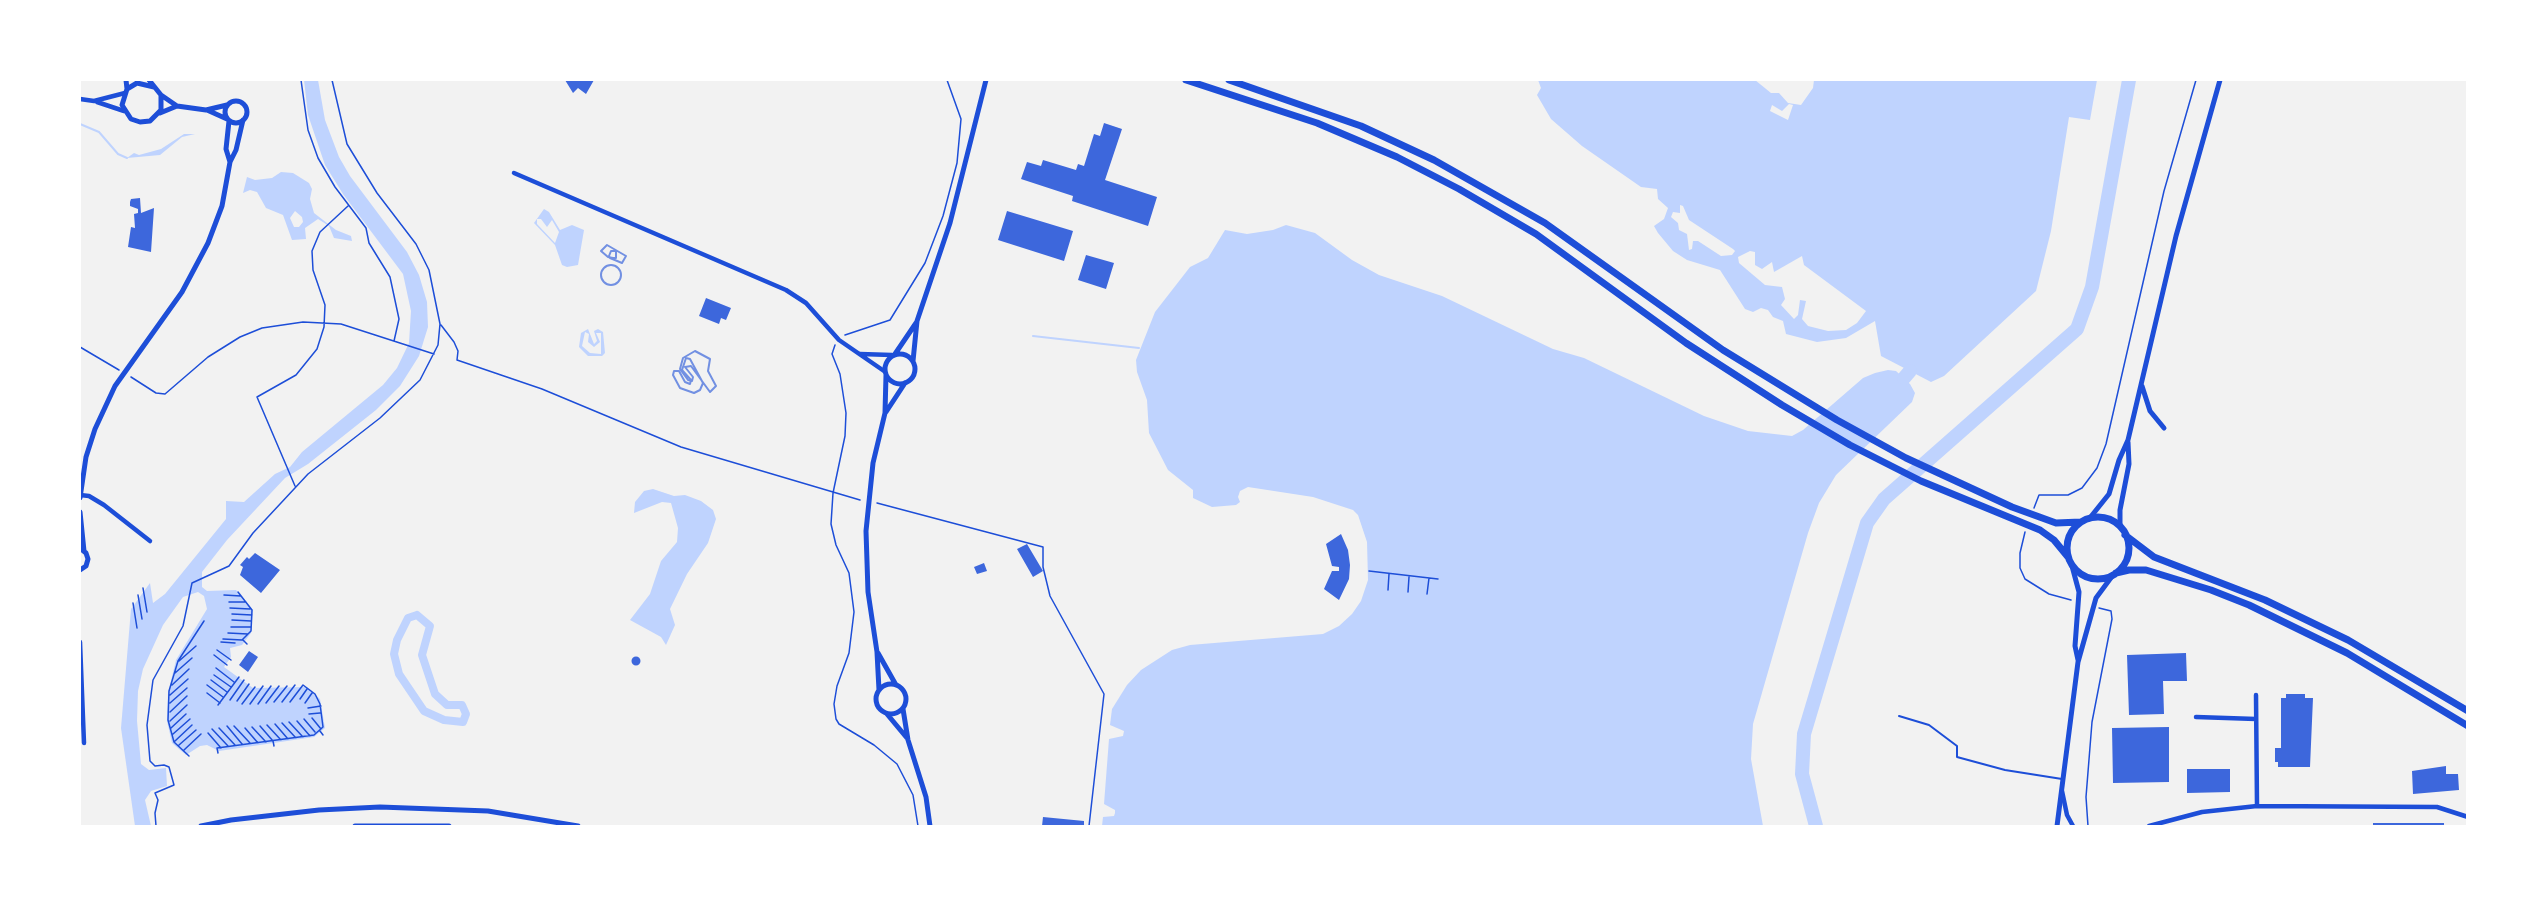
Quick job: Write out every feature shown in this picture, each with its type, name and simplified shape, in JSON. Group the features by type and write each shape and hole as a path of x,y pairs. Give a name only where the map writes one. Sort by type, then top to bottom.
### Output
{"main road":[{"path":"1186,80 1317,123 1397,157 1499,212 1571,258 1686,343 1782,405 1881,462 1942,491 2040,530 2054,540 2068,557 2072,566 2091,578 2146,570 2211,590 2249,605 2347,653 2468,726"},
{"path":"1229,80 1322,111 1434,160 1508,200 1580,247 1696,331 1789,393 1949,479 2043,519 2066,524 2089,519 2105,519 2120,527 2125,535 2154,557 2265,600 2348,639 2468,711"},
{"path":"2068,557 2069,537 2081,522"},
{"path":"2114,574 2127,556 2125,535"}],"street":[{"path":"124,111 126,80"},
{"path":"149,80 161,95 177,106 206,110 235,123 243,120"},
{"path":"885,413 905,383 914,376 917,321 950,223 986,80"},
{"path":"2089,519 2109,495 2119,460 2128,440 2176,236 2220,80"},
{"path":"94,101 126,91 137,83 154,87"},
{"path":"159,114 162,105 161,95"},
{"path":"80,99 124,111 130,119 140,122 150,121 177,106"},
{"path":"150,541 104,505 89,496 80,496 86,457 104,409 131,362 182,292 200,261 220,212 230,162 247,114 244,104 234,101 206,110"},
{"path":"227,105 225,112 228,120 226,149 230,162"},
{"path":"514,173 786,290 806,303 839,340 885,373 891,382 905,383"},
{"path":"908,740 887,714 879,709 876,702 879,690 877,652 868,592 867,515 870,486 885,413 885,363 917,321"},
{"path":"860,354 906,354 914,361"},
{"path":"2142,384 2150,411 2164,428"},
{"path":"2120,527 2120,510 2128,464 2128,440"},
{"path":"80,512 82,549 87,563 80,570"},
{"path":"2072,566 2079,592 2075,646 2078,662"},
{"path":"2057,826 2078,662 2084,647 2091,608 2114,574"},
{"path":"80,642 84,743"},
{"path":"877,652 896,685 906,696 903,710 908,740 926,797 930,826"},
{"path":"879,690 887,685 896,685"},
{"path":"2256,695 2257,806"},
{"path":"887,714 896,714 903,710"},
{"path":"2196,717 2256,719"},
{"path":"2062,782 2067,815 2073,826"},
{"path":"2149,826 2202,812 2257,806 2437,807 2468,817"},
{"path":"201,826 231,820 319,810 395,807 488,810 578,826"},
{"path":"543,826 544,819"},
{"path":"355,826 449,826"}],"lane":[{"path":"1899,716 1929,725 1957,746 1957,757 2062,782"}],"path":[{"path":"301,80 308,130 318,158 348,206 366,228 369,243 382,261 392,283 399,319 394,341"},
{"path":"156,826 154,813 158,800 154,793 174,785 169,767 155,766 150,761 147,725 153,680 188,613 192,583 211,576 235,560 253,533 295,486 380,418 420,380 434,354 440,324 429,270 416,244 377,193 352,154 343,133 332,80"},
{"path":"841,338 852,331 890,320 925,262 943,216 957,163 961,119 947,80"},
{"path":"2029,513 2039,495 2068,495 2082,488 2097,468 2106,444 2167,180 2196,80"},
{"path":"295,486 257,397 291,380 303,369 317,349 324,322 325,302 315,275 312,256 315,241 324,227 348,206"},
{"path":"135,380 156,393 165,394 208,357 240,337 275,326 324,322 341,324 434,354"},
{"path":"440,324 454,342 458,351 457,360 542,389 681,447 860,500"},
{"path":"836,343 832,354 840,374 846,413 845,436 833,493 831,524 836,545 849,573 854,612 849,653 837,686 834,704 836,719 839,724 881,750 897,764 913,795 918,826"},
{"path":"80,347 110,364"},
{"path":"876,503 1044,547 1043,567 1050,596 1104,694 1089,826"},
{"path":"2025,532 2020,553 2020,568 2025,579 2049,594 2079,605"},
{"path":"1369,571 1438,579"},
{"path":"1388,590 1389,573"},
{"path":"1408,592 1409,576"},
{"path":"1427,594 1429,578"},
{"path":"143,588 147,612"},
{"path":"221,642 242,640 251,627 251,609 238,592"},
{"path":"138,595 142,619"},
{"path":"224,595 241,596"},
{"path":"229,602 246,602"},
{"path":"133,603 137,628"},
{"path":"230,608 251,609"},
{"path":"2088,826 2086,797 2092,722 2112,619 2111,611 2091,608"},
{"path":"232,614 252,615"},
{"path":"189,756 174,742 168,722 169,696 177,663 203,622 199,620"},
{"path":"232,620 251,621"},
{"path":"231,627 251,627"},
{"path":"228,633 248,634"},
{"path":"223,639 236,642"},
{"path":"242,640 247,644"},
{"path":"177,663 196,646"},
{"path":"217,650 231,660"},
{"path":"214,655 227,665"},
{"path":"174,675 192,658"},
{"path":"216,668 235,682"},
{"path":"170,686 189,669"},
{"path":"214,675 231,688"},
{"path":"207,693 219,704 239,677"},
{"path":"169,696 188,679"},
{"path":"211,680 227,693"},
{"path":"230,700 244,680"},
{"path":"237,701 249,684"},
{"path":"207,685 224,698"},
{"path":"282,702 295,685"},
{"path":"290,702 303,685 312,692 320,705 319,731"},
{"path":"258,704 271,686"},
{"path":"266,704 279,686"},
{"path":"274,702 287,686"},
{"path":"242,704 255,687"},
{"path":"250,704 263,687"},
{"path":"169,705 187,688"},
{"path":"300,699 308,689"},
{"path":"305,703 312,692"},
{"path":"168,714 187,696"},
{"path":"308,708 326,703"},
{"path":"168,722 187,705"},
{"path":"309,714 321,712"},
{"path":"170,729 186,714"},
{"path":"312,718 319,731"},
{"path":"172,735 190,719"},
{"path":"304,719 323,735"},
{"path":"297,721 311,736"},
{"path":"289,722 303,737"},
{"path":"282,723 296,738"},
{"path":"274,724 288,739"},
{"path":"174,742 192,725"},
{"path":"267,725 281,740"},
{"path":"227,726 244,745"},
{"path":"234,726 251,744"},
{"path":"260,726 273,741 274,746"},
{"path":"252,727 266,742"},
{"path":"219,728 236,746"},
{"path":"245,728 258,743"},
{"path":"212,729 228,747"},
{"path":"178,746 196,730"},
{"path":"218,753 217,748 311,736 319,731"},
{"path":"207,733 221,748"},
{"path":"183,751 201,734"}],"water":[{"path":"304,80 318,80 325,120 339,157 350,176 407,252 419,275 427,302 428,327 419,356 400,386 376,410 308,464 285,478 227,540 202,572 202,587 207,591 236,590 253,610 251,633 242,645 230,648 231,657 224,667 253,688 307,687 320,699 325,728 314,737 219,751 207,745 200,746 186,755 172,743 167,721 168,693 176,660 207,609 204,596 198,592 183,597 163,625 143,669 138,691 137,721 141,764 149,770 166,768 167,786 151,791 145,800 151,826 135,826 121,728 131,609 150,583 153,603 165,594 226,519 226,501 244,502 275,474 290,467 302,452 383,385 397,368 409,343 411,311 403,274 343,194 325,165 308,115"},
{"path":"1538,80 1755,80 1771,93 1779,93 1788,103 1801,105 1813,88 1814,80 2097,80 2090,120 2069,117 2051,231 2036,291 1944,376 1931,382 1881,356 1875,321 1846,338 1817,342 1786,334 1783,321 1773,317 1768,310 1761,308 1753,312 1745,309 1720,270 1687,260 1673,251 1658,233 1654,226 1664,219 1668,208 1658,199 1657,189 1641,187 1582,146 1551,119 1537,95 1541,88","holes":["1789,104 1793,105 1788,120 1770,111 1772,105 1782,111","1680,205 1683,206 1689,220 1735,251 1732,255 1721,256 1698,241 1693,241 1692,249 1689,250 1687,234 1679,230 1678,223 1671,217 1673,212 1680,213","1750,251 1755,252 1755,265 1762,269 1772,262 1774,272 1802,256 1804,265 1866,311 1857,323 1846,330 1828,331 1808,326 1802,319 1806,301 1800,300 1798,315 1794,319 1781,305 1785,299 1782,287 1765,285 1739,263 1738,257"]},
{"path":"184,134 195,134 182,137 160,155 127,158 134,153 139,155 161,149"},
{"path":"281,172 293,173 309,183 312,189 310,199 314,213 336,230 351,236 352,241 334,238 329,226 318,219 305,228 306,239 292,240 283,215 266,208 257,192 250,190 243,193 247,177 255,180 272,178","holes":["295,211 302,217 303,222 299,227 294,227 290,218"]},
{"path":"544,209 549,212 560,230 572,225 584,230 578,265 567,267 562,265 555,245 534,223","holes":["537,219 541,219 547,227 552,220 559,232 555,243 537,224"]},
{"path":"1286,225 1315,233 1352,260 1379,275 1442,296 1553,349 1584,358 1704,416 1748,431 1792,436 1803,430 1863,378 1875,373 1896,371 1910,384 1915,393 1912,402 1836,475 1819,503 1808,533 1753,724 1751,759 1763,826 1102,826 1103,817 1114,816 1115,813 1115,810 1104,804 1109,739 1123,736 1124,731 1110,725 1112,709 1127,685 1141,670 1172,650 1190,645 1323,634 1339,626 1352,614 1361,601 1368,580 1367,542 1358,515 1353,510 1313,497 1248,487 1240,491 1238,497 1240,502 1236,505 1212,507 1193,498 1193,490 1168,470 1149,433 1147,400 1137,372 1136,360 1155,312 1190,267 1208,258 1225,230 1247,234 1273,230"},
{"path":"588,329 594,344 597,341 594,331 598,329 603,332 605,353 602,356 588,356 579,347 581,333","holes":["585,332 589,334 588,342 594,347 600,342 596,333 601,333 601,354 590,353 582,346"]},
{"path":"653,489 674,496 685,495 701,501 713,510 716,519 708,543 687,574 670,609 675,625 666,645 661,637 630,620 650,594 661,561 677,542 678,528 671,503 662,502 634,513 635,502 644,491"}],"building":[{"path":"565,80 594,80 586,94 578,88 573,93"},
{"path":"1104,123 1122,129 1105,180 1157,197 1148,226 1072,201 1073,196 1021,179 1027,162 1041,166 1043,160 1076,170 1078,164 1084,166 1094,134 1100,136"},
{"path":"140,198 141,213 154,208 151,252 128,247 131,227 135,228 134,214 138,213 138,209 130,206 130,202 131,199"},
{"path":"1007,211 1073,231 1064,261 998,240"},
{"path":"1086,255 1114,263 1106,289 1078,280"},
{"path":"706,298 731,308 726,320 721,318 719,324 699,316"},
{"path":"1341,534 1348,550 1350,565 1349,579 1339,600 1324,589 1332,571 1339,571 1339,567 1332,566 1326,544"},
{"path":"1027,544 1043,571 1033,577 1017,549"},
{"path":"255,553 280,570 261,593 240,575 243,567 240,565 247,557 249,559"},
{"path":"984,563 987,571 977,574 974,567"},
{"path":"249,651 258,657 248,672 239,665"},
{"path":"2186,653 2187,681 2163,681 2164,714 2129,715 2127,655"},
{"path":"636,656 641,661 636,666 631,661"},
{"path":"2286,694 2305,694 2305,698 2313,698 2310,767 2278,767 2278,762 2275,762 2275,748 2281,748 2281,698 2286,698"},
{"path":"2169,727 2169,782 2113,783 2112,728"},
{"path":"2446,766 2446,774 2458,774 2459,790 2413,794 2412,771"},
{"path":"2187,769 2230,769 2230,792 2187,793"},
{"path":"1043,817 1084,821 1084,826 1042,826"},
{"path":"2373,823 2444,823 2444,826 2373,826"}],"waterway":[{"path":"1816,826 1802,774 1804,734 1867,523 1884,499 2077,329 2092,287 2129,80"},
{"path":"80,124 99,132 118,154 127,158"},
{"path":"1033,336 1139,348"},
{"path":"1904,378 1910,371"},
{"path":"417,615 430,626 422,655 435,694 447,705 462,705 466,714 463,722 444,720 424,711 399,674 394,654 397,640 408,618 417,615"}],"railway":[{"path":"608,257 601,251 607,245 626,256 622,263 610,258 609,256 611,251 616,251 616,258 613,258 608,257"},
{"path":"611,265 618,268 621,275 618,282 611,285 604,282 601,275 604,268 611,265"},
{"path":"695,351 710,359 708,371 716,386 710,392 691,366 685,367 693,377 692,381 688,380 680,369 683,358 695,351"},
{"path":"686,358 690,359 703,383 700,390 694,393 680,388 673,375 674,371 679,371 685,382 690,384 691,380 682,370 686,358"}]}
